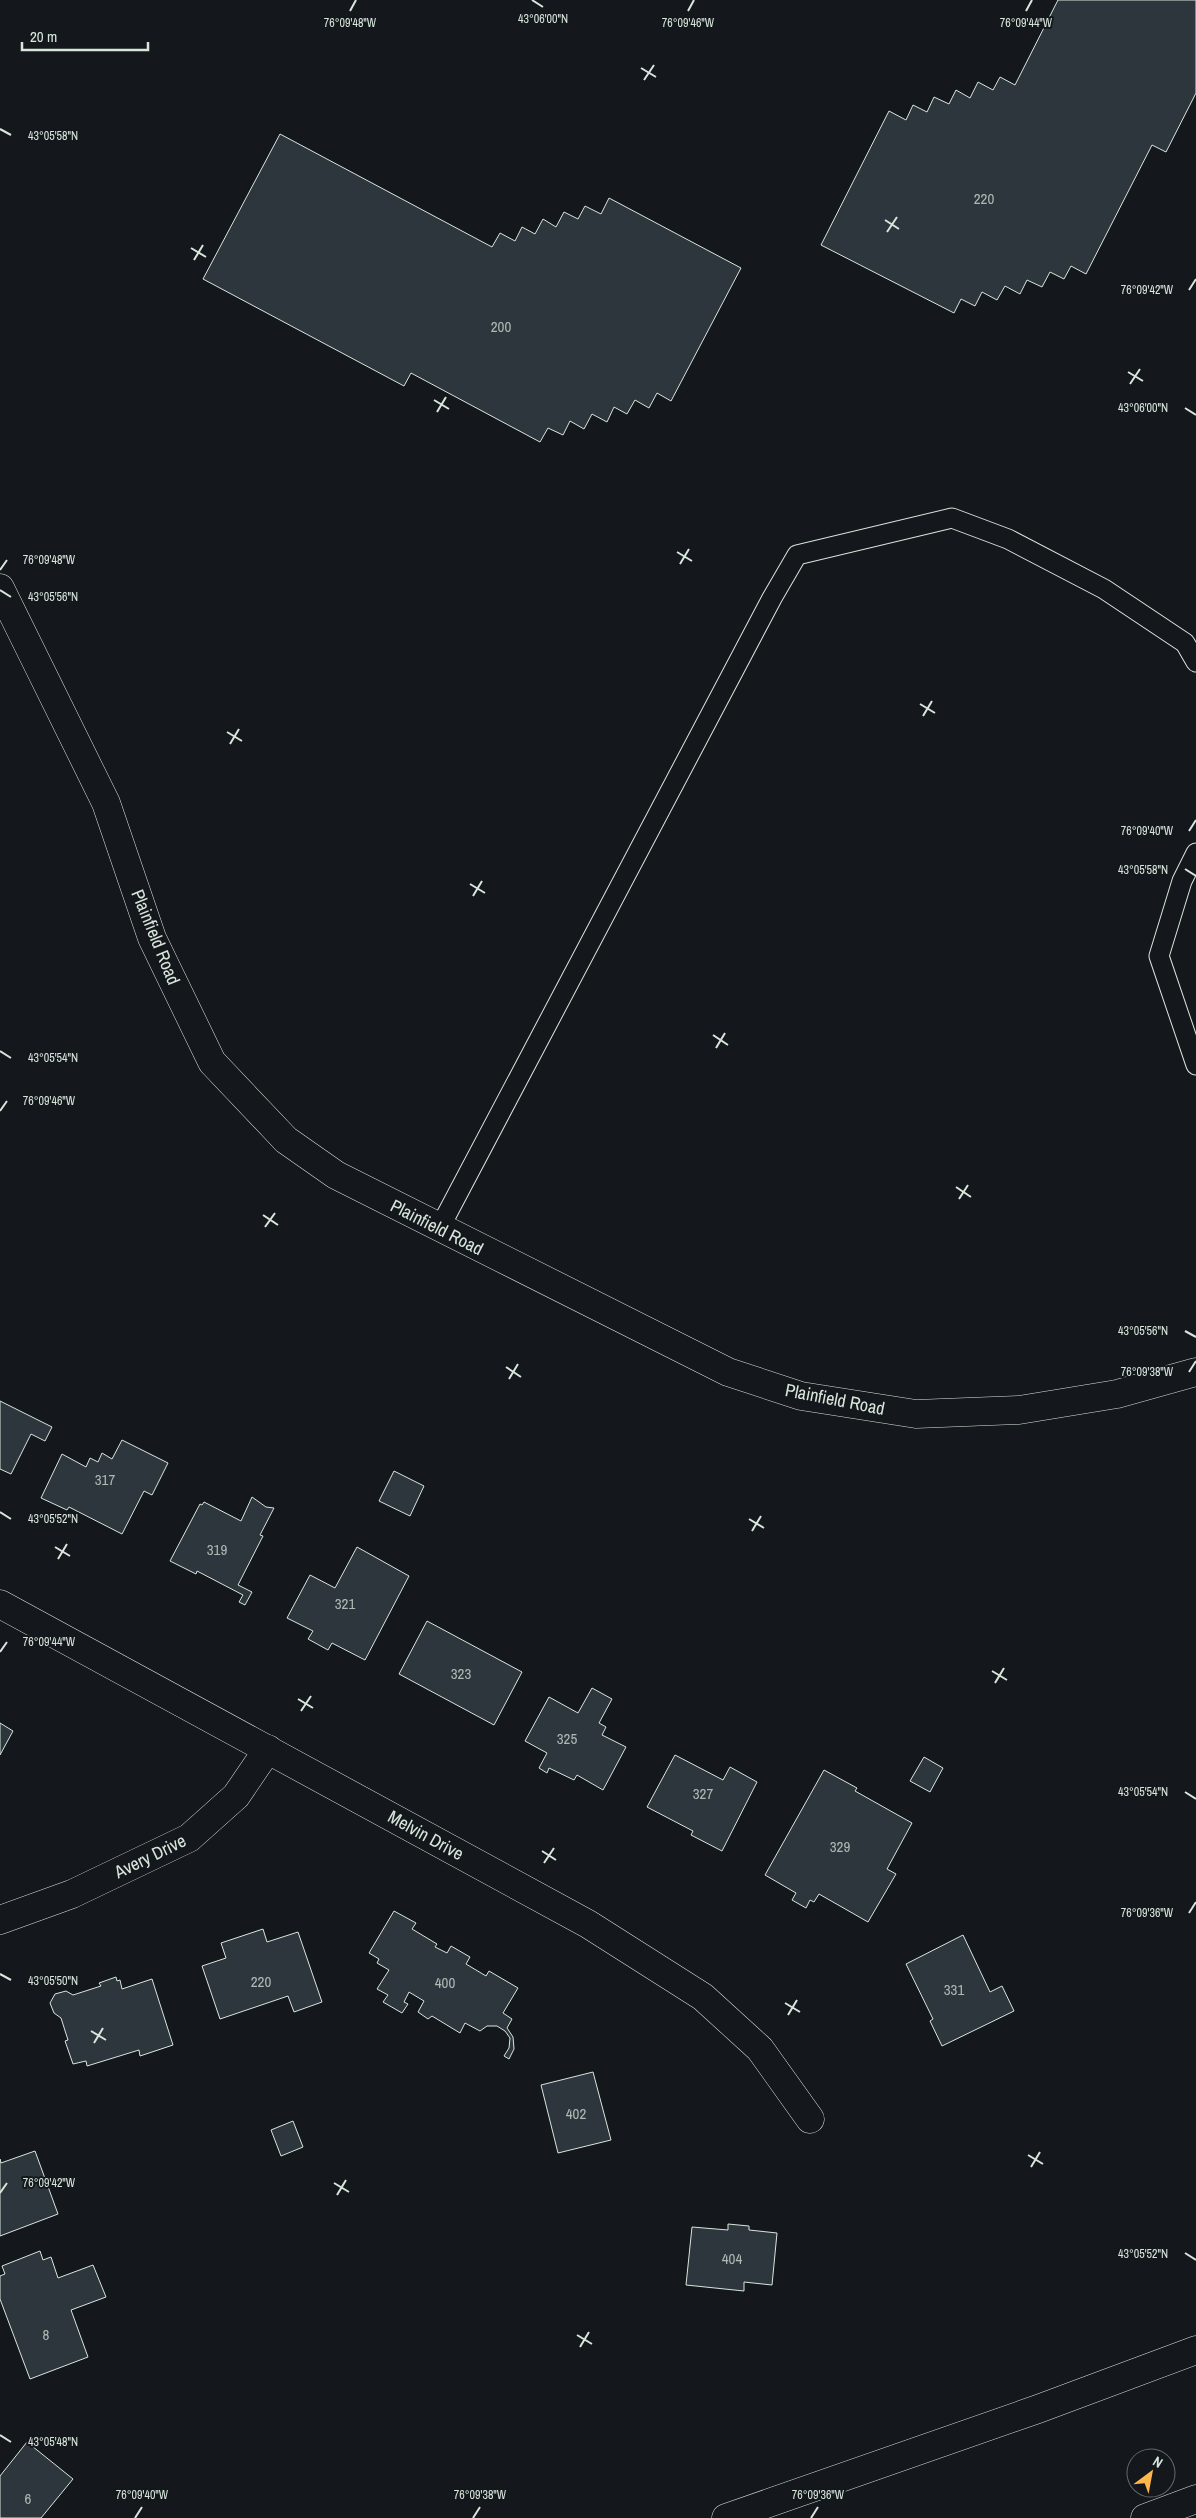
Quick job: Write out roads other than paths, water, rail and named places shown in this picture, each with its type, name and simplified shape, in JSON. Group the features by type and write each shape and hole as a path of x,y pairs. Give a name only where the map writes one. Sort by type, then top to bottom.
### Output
{"main road":[{"name":"Plainfield Road","path":"0,588 106,803 152,938 212,1062 286,1140 336,1175 439,1229 728,1372 801,1396 916,1414 1020,1410 1117,1394 1196,1372"},
{"name":"Melvin Drive","path":"0,1604 588,1924 703,1997 760,2049 810,2120"},
{"name":"Avery Drive","path":"0,1920 72,1894 189,1838 236,1796 268,1749"},
{"path":"726,2518 1038,2410 1196,2350"},
{"path":"778,2518 1038,2410"},
{"path":"1145,2518 1196,2499"}],"lane":[{"path":"439,1229 767,606 797,555 952,518 1008,538 1104,589 1185,643 1196,662"},
{"path":"1196,853 1182,881 1160,956 1196,1065"}]}
